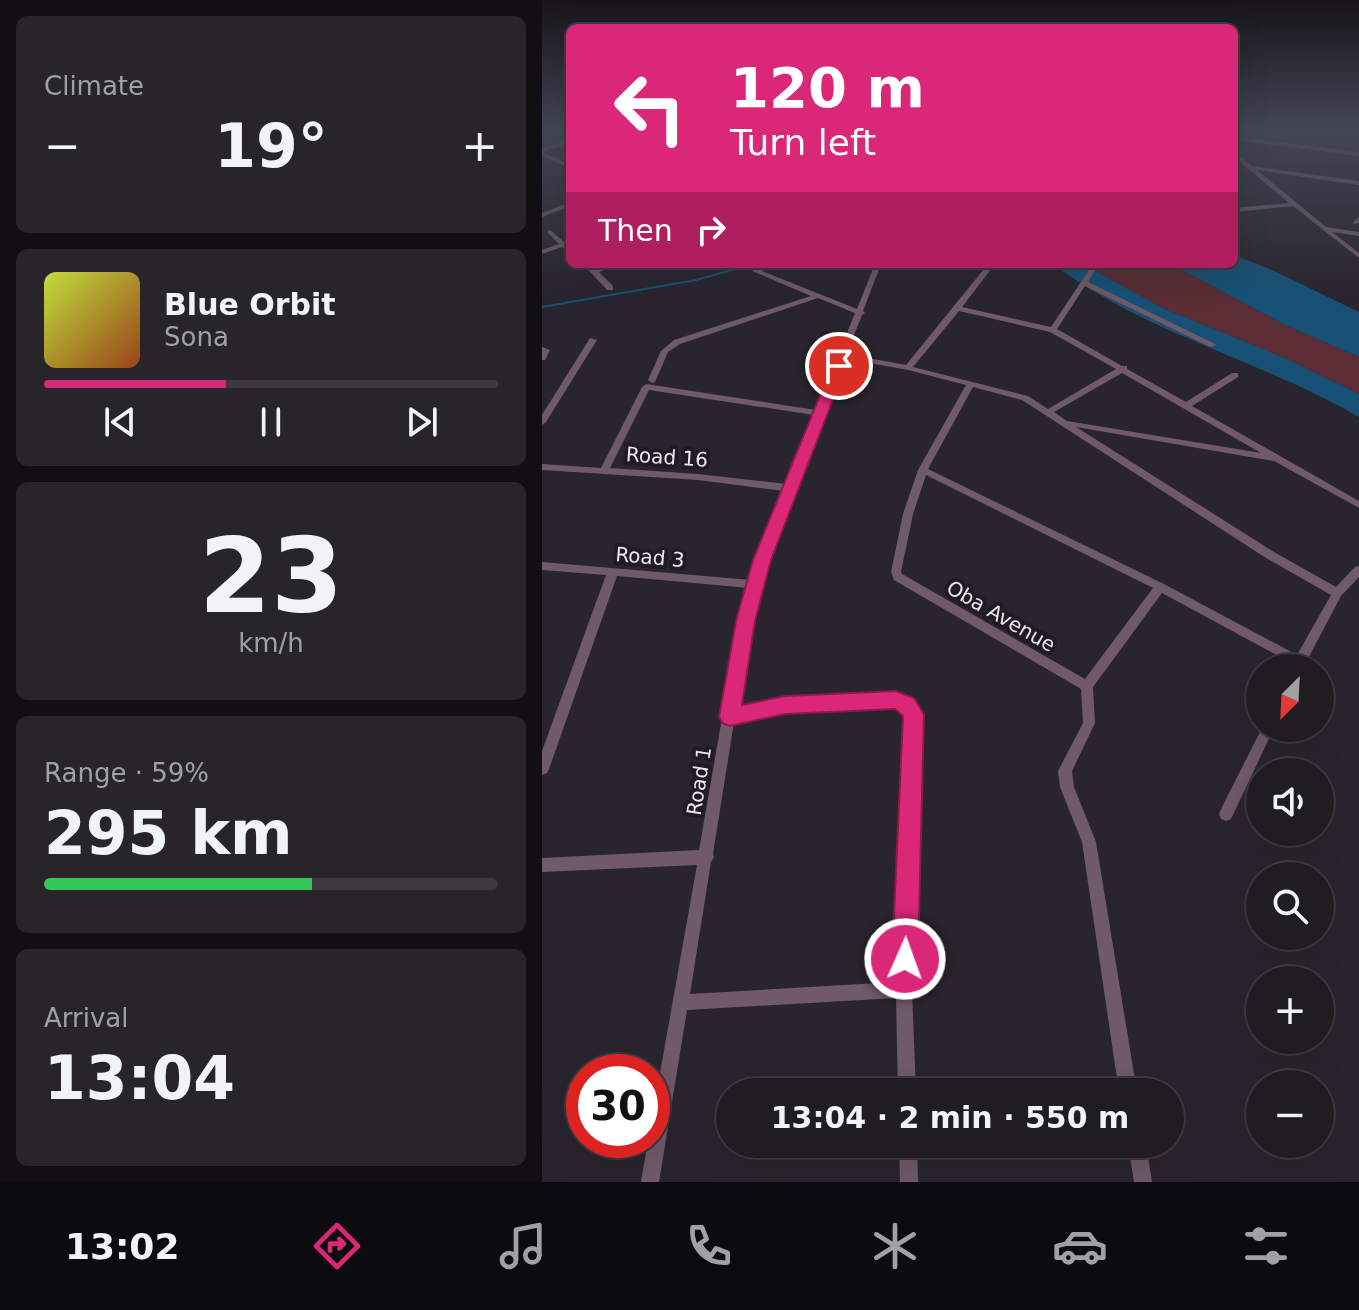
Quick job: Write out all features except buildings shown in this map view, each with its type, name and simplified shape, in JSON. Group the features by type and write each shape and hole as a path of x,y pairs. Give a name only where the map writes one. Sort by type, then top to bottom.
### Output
{"street":[{"path":"1270,184 1359,256"},
{"path":"1238,210 1293,204"},
{"path":"542,215 563,207"},
{"path":"1324,229 1359,234"},
{"path":"550,232 566,248"},
{"path":"542,252 563,245"},
{"path":"591,268 610,288"},
{"path":"594,271 602,268"},
{"path":"763,268 756,271 861,313"},
{"name":"Road 1","path":"650,1182 755,584 789,488 877,268"},
{"path":"908,368 989,268"},
{"path":"1053,330 1093,268"},
{"path":"1084,283 1213,345"},
{"path":"652,380 665,351 672,345 818,296"},
{"path":"957,308 1053,330 1359,505"},
{"path":"542,422 593,340"},
{"path":"542,349 546,353 542,358"},
{"path":"845,352 861,359 1021,396 1270,555 1337,593"},
{"path":"839,366 861,359"},
{"path":"1048,412 1124,368"},
{"path":"1188,405 1235,375"},
{"path":"971,383 923,470 1160,587 1279,654"},
{"path":"604,471 646,387 820,413"},
{"path":"1063,422 1282,460"},
{"name":"Road 16","path":"542,467 698,477 789,488"},
{"name":"Oba Avenue","path":"923,470 908,514 896,572 898,577 1087,686"},
{"name":"Road 3","path":"542,566 755,584"},
{"path":"1304,654 1337,593 1359,570"},
{"path":"542,769 545,745 613,572"},
{"path":"1126,1078 1089,842 1065,771 1089,723 1087,686 1160,587"},
{"path":"730,717 785,705 896,700 907,705 914,714 904,990 907,1078"},
{"path":"1226,814 1261,742"},
{"path":"542,865 707,857"},
{"path":"682,1002 904,990"},
{"path":"908,1158 909,1182"},
{"path":"1139,1158 1143,1182"}],"shaded area":[{"path":"1089,268 1178,268 1283,324 1359,357 1359,394 1287,359 1165,309"}],"water":[{"path":"1238,257 1359,312 1359,357 1283,324 1178,268 1238,268"},
{"path":"1059,268 1089,268 1165,309 1287,359 1359,394 1359,417 1283,379 1164,328 1088,288"}],"waterway":[{"path":"542,307 696,280 739,268"}],"route":[{"path":"839,366 762,560 745,621 730,717 785,705 896,700 907,705 914,714 905,959"}]}
